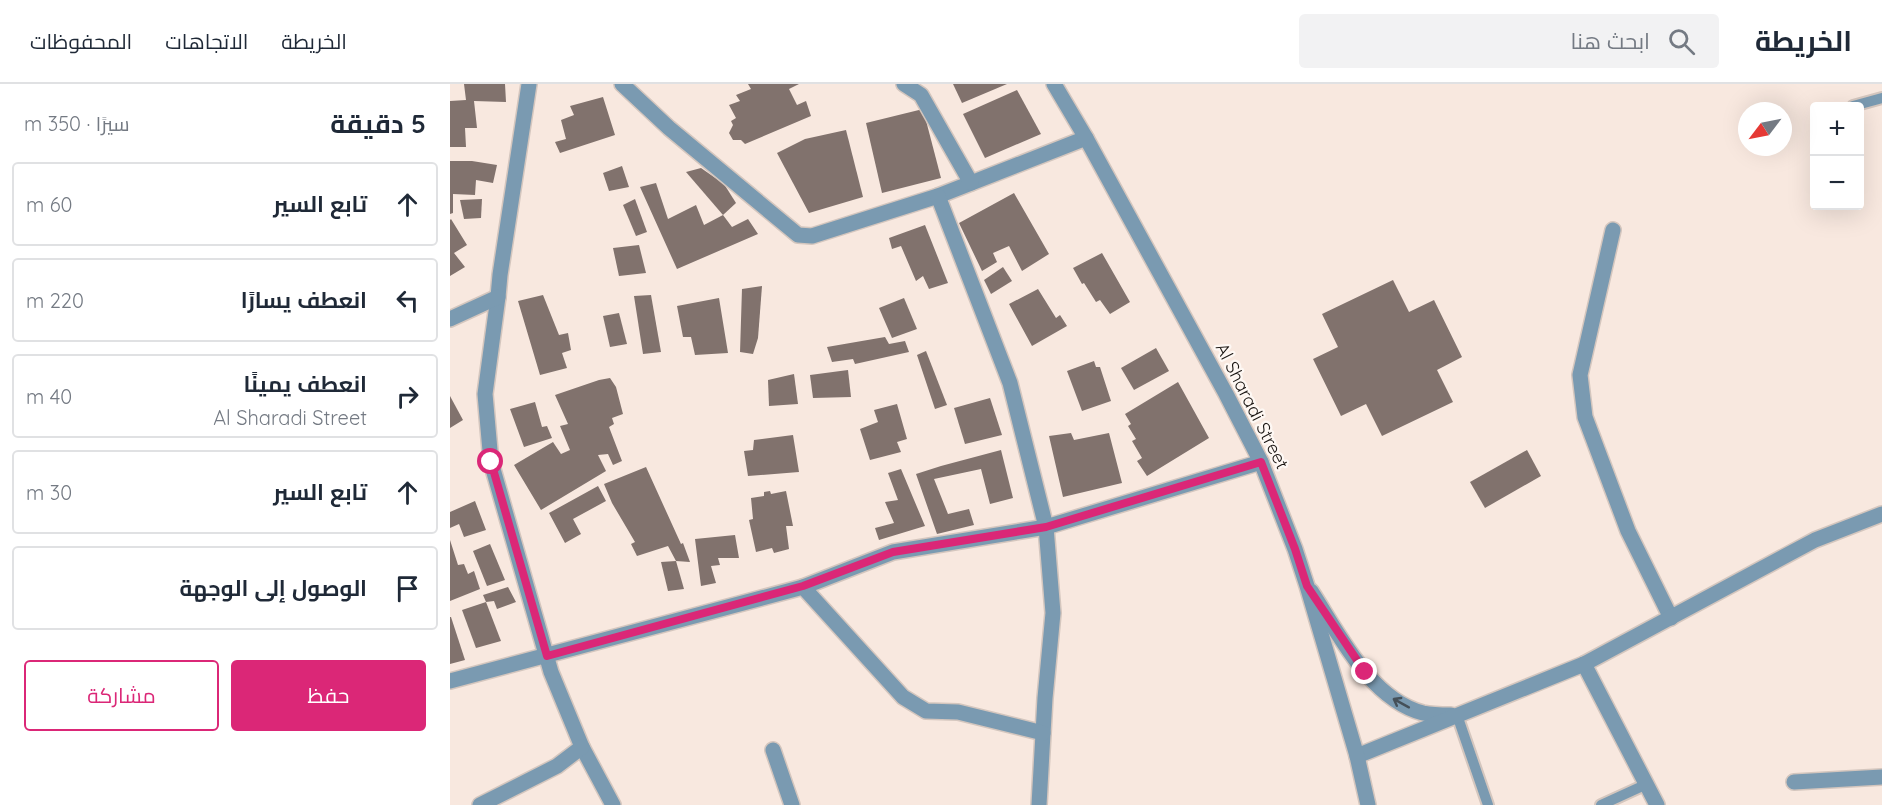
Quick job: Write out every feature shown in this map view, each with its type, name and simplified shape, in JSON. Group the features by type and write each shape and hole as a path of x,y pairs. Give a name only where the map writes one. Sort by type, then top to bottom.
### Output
{"street":[{"path":"529,84 484,394 491,462 551,672 582,747 613,805"},
{"path":"622,84 669,128 798,235 812,236 938,196 1086,138"},
{"path":"904,84 921,95 970,183"},
{"name":"Al Sharadi Street","path":"1054,84 1086,138 1261,462 1307,586 1357,756 1368,805"},
{"path":"938,196 1010,382 1046,527 1053,613 1039,805"},
{"path":"1613,230 1580,375 1585,417 1628,531 1671,618"},
{"path":"450,319 498,297"},
{"path":"450,681 803,586 893,552 1046,527 1261,462"},
{"path":"1357,756 1584,664 1815,540 1882,514"},
{"path":"803,586 903,697 926,711 958,712 1043,733"},
{"path":"1307,586 1365,672 1383,692 1405,706 1424,713 1457,716"},
{"path":"1584,664 1657,805"},
{"path":"480,805 556,766 582,747"},
{"path":"773,750 792,805"},
{"path":"1794,782 1882,777"}],"lane":[{"path":"1864,103 1882,98"},
{"path":"1457,716 1488,805"},
{"path":"1601,805 1647,784"}],"building":[{"path":"464,84 505,84 506,102 474,101 477,128 465,128 466,147 450,147 450,101 466,100"},
{"path":"748,84 799,84 789,89 797,105 806,101 811,116 745,144 741,140 733,140 729,133 733,125 731,121 736,118 729,105 740,101 736,95 751,89"},
{"path":"953,84 1007,84 962,103"},
{"path":"1017,90 1041,134 985,158 963,114"},
{"path":"603,97 615,135 560,153 555,142 566,139 561,120 574,115 570,106"},
{"path":"923,109 941,178 882,193 866,123"},
{"path":"846,130 863,197 809,213 777,153 805,139"},
{"path":"450,161 472,161 497,165 493,183 476,180 475,195 453,194 453,213 450,214"},
{"path":"622,166 629,187 609,191 603,173"},
{"path":"701,168 724,184 736,203 723,215 686,172"},
{"path":"656,183 668,219 696,205 704,225 723,215 732,227 748,219 758,234 677,269 640,187"},
{"path":"1014,193 1049,254 1022,271 1009,246 993,253 997,262 982,271 959,223"},
{"path":"482,199 481,218 464,219 460,200"},
{"path":"635,199 647,232 636,236 623,205"},
{"path":"450,220 467,245 454,253 465,267 450,276"},
{"path":"925,225 948,283 929,289 923,276 916,281 901,246 892,249 889,238"},
{"path":"639,245 646,273 619,276 613,248"},
{"path":"1102,253 1130,302 1110,314 1100,300 1096,302 1073,268"},
{"path":"1003,267 1012,281 991,294 984,280"},
{"path":"1393,280 1409,312 1434,300 1462,357 1437,370 1453,402 1382,436 1366,404 1341,416 1313,359 1338,347 1322,314"},
{"path":"762,286 758,338 753,354 740,352 742,289"},
{"path":"1038,289 1056,318 1060,315 1067,326 1032,346 1009,304"},
{"path":"543,295 559,335 568,333 571,350 562,353 567,368 540,375 518,301"},
{"path":"651,295 661,352 643,354 634,296"},
{"path":"719,298 728,353 695,355 691,337 683,337 677,306"},
{"path":"904,298 917,329 892,338 879,308"},
{"path":"619,313 627,344 610,347 603,316"},
{"path":"885,337 889,344 905,341 909,352 855,364 853,359 832,362 827,347"},
{"path":"1156,348 1169,371 1134,390 1121,368"},
{"path":"926,351 947,405 935,409 917,355"},
{"path":"1094,361 1096,367 1100,367 1111,401 1082,411 1067,371"},
{"path":"848,370 851,397 813,398 810,375"},
{"path":"794,374 798,404 769,406 768,380"},
{"path":"610,378 616,387 623,414 612,418 614,424 609,427 622,461 613,465 608,454 598,455 606,471 541,510 514,465 553,442 561,454 570,450 560,426 568,424 555,395"},
{"path":"1178,382 1209,438 1147,476 1137,461 1142,458 1132,441 1136,439 1128,426 1131,424 1125,414"},
{"path":"450,396 463,420 450,428"},
{"path":"990,398 1002,435 965,444 954,408"},
{"path":"535,402 542,427 547,426 552,438 524,447 510,409"},
{"path":"897,404 907,439 897,442 901,452 870,460 860,429 878,422 874,410"},
{"path":"1071,433 1074,440 1109,433 1122,483 1063,497 1049,436"},
{"path":"793,435 799,472 748,476 744,451 753,450 754,440"},
{"path":"1001,450 1013,498 990,504 981,469 934,479 948,514 969,509 974,525 937,534 916,474"},
{"path":"1527,450 1541,476 1485,508 1470,482"},
{"path":"646,467 690,562 676,561 668,546 637,556 631,544 635,542 612,503 604,484"},
{"path":"901,469 925,526 879,540 875,528 894,523 885,502 898,500 888,473"},
{"path":"598,486 606,501 573,519 581,534 565,543 549,513"},
{"path":"770,491 771,494 786,491 793,526 786,526 789,549 774,553 772,548 756,552 749,520 753,519 751,498 764,496 764,492"},
{"path":"475,501 486,530 464,537 459,524 450,528 450,512"},
{"path":"735,535 739,558 718,558 720,565 711,566 716,583 701,586 695,539"},
{"path":"450,540 458,565 464,564 468,574 474,571 480,589 450,601"},
{"path":"490,544 505,580 487,586 473,551"},
{"path":"676,561 684,589 668,591 661,562"},
{"path":"508,587 516,602 497,609 494,601 486,602 483,595"},
{"path":"486,602 501,641 476,648 462,610"},
{"path":"450,617 465,660 450,664"}],"route":[{"path":"491,462 547,656 803,586 893,552 1046,527 1261,462 1307,586 1365,672"}]}
